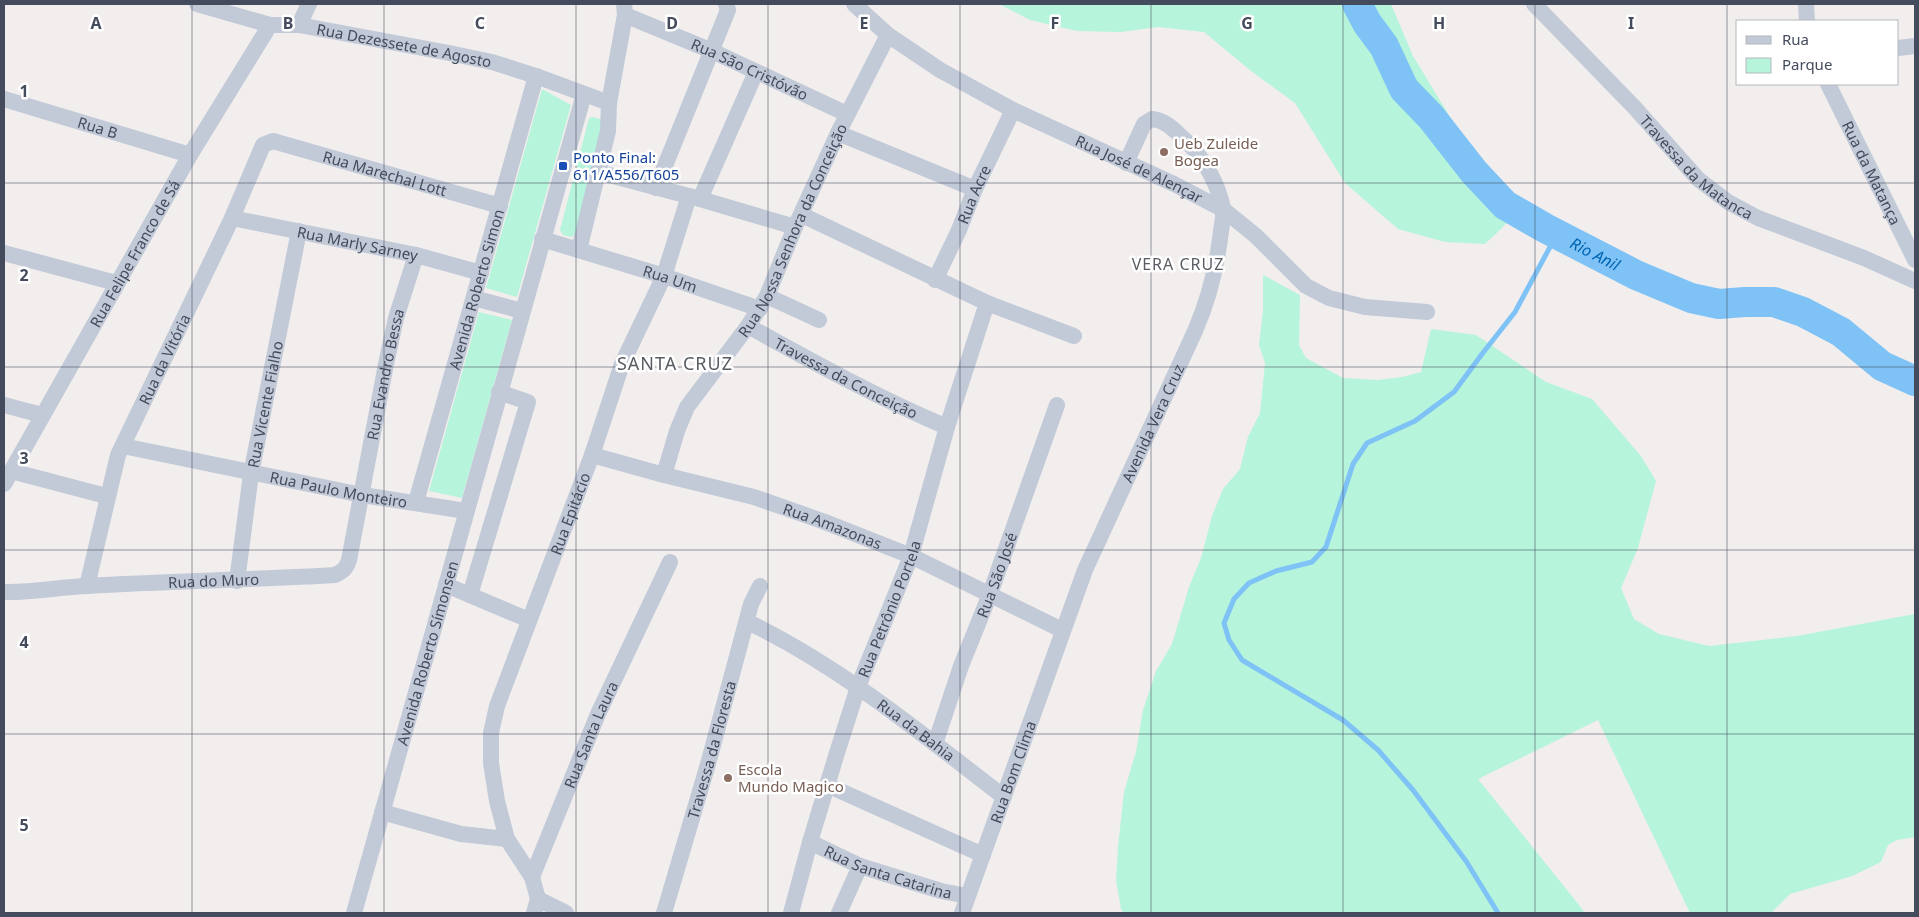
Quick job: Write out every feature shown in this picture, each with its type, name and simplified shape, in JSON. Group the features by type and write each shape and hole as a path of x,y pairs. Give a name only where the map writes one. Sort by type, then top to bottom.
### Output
{"street":[{"name":"Rua Dezessete de Agosto","path":"197,4 270,25 299,25 449,52 492,62 536,76 609,104"},
{"path":"299,25 309,4"},
{"path":"656,188 728,10 726,4"},
{"name":"Rua José de Alençar","path":"854,4 888,35 940,70 1013,110 1174,184 1224,210 1256,236 1306,286 1329,298 1365,307 1427,312"},
{"name":"Travessa da Matanca","path":"1534,4 1635,108 1698,179 1728,202 1758,218 1864,258 1915,281"},
{"path":"1806,4 1807,20"},
{"path":"542,239 579,250 608,131 609,104 624,9"},
{"name":"Rua São Cristóvão","path":"624,9 848,114"},
{"name":"Rua Felipe Franco de Sá","path":"8,477 190,155 270,25"},
{"name":"Rua Nossa Senhora da Conceição","path":"664,475 677,431 687,407 763,303 838,133 888,35"},
{"path":"1899,48 1915,46"},
{"name":"Rua Epitácio","path":"532,877 508,839 498,801 491,763 490,733 497,706 592,455 622,364 664,276 695,197 756,72"},
{"name":"Avenida Roberto Simon","path":"416,502 536,76"},
{"name":"Rua da Matança","path":"1828,85 1915,260"},
{"name":"Avenida Roberto Símonsen","path":"354,913 584,94"},
{"name":"Rua B","path":"4,99 190,155"},
{"name":"Rua Acre","path":"935,280 959,230 975,188 1013,110"},
{"path":"1126,163 1144,124 1152,119 1158,119 1173,129 1192,147 1207,168 1224,210"},
{"path":"838,133 975,188"},
{"name":"Rua Marechal Lott","path":"268,142 273,141 500,206"},
{"name":"Rua da Vitória","path":"86,586 114,464 232,218 259,154 268,142"},
{"path":"598,172 656,188 798,221 994,306 1074,336"},
{"name":"Avenida Vera Cruz","path":"1062,630 1085,570 1206,307 1213,281 1224,210"},
{"name":"Rua Marly Sarney","path":"232,218 416,255 481,273"},
{"name":"Rua Vicente Fialho","path":"237,581 251,474 299,231"},
{"name":"Rua Um","path":"579,250 819,320"},
{"path":"4,253 116,283"},
{"name":"Rua Evandro Bessa","path":"362,495 396,318 416,255"},
{"path":"474,298 522,311"},
{"name":"Rua Petrônio Portela","path":"792,913 810,842 858,687 911,556 947,427 994,306"},
{"name":"Travessa da Conceição","path":"748,326 854,384 898,406 947,427"},
{"name":"Avenida Roberto Símonsen","path":"470,596 528,402 499,392"},
{"path":"4,405 42,415"},
{"name":"Rua São José","path":"935,744 961,666 990,594 1057,406"},
{"name":"Rua Paulo Monteiro","path":"123,446 251,474 362,495 466,511"},
{"name":"Rua Amazonas","path":"592,455 754,497 911,556 1062,630"},
{"path":"477,474 504,482"},
{"path":"8,477 106,496"},
{"name":"Rua do Muro","path":"4,592 86,586 237,581 335,574 344,571 347,567 362,495"},
{"name":"Rua Santa Laura","path":"532,877 598,714 670,562"},
{"path":"446,585 529,620"},
{"name":"Travessa da Floresta","path":"664,913 748,622 751,604 760,586"},
{"name":"Rua da Bahia","path":"748,622 779,637 858,687 1004,797"},
{"name":"Rua Bom Clima","path":"962,913 1062,630"},
{"path":"827,785 983,855"},
{"path":"382,812 461,834 508,839"},
{"name":"Rua Santa Catarina","path":"810,842 860,866 941,891 967,896"},
{"path":"839,913 860,866"},
{"path":"532,877 536,906 566,913"}],"green space":[{"path":"999,4 1391,4 1413,56 1455,125 1505,191 1515,212 1503,227 1485,244 1445,242 1398,229 1345,183 1295,103 1251,71 1204,32 1158,27 1121,32 1077,31 1030,20"},
{"path":"542,89 571,105 517,297 486,288"},
{"path":"593,117 603,120 576,234 571,237 563,235 560,230 589,118"},
{"path":"1263,275 1300,295 1299,345 1306,358 1343,378 1378,380 1421,372 1431,329 1476,335 1546,382 1592,399 1641,456 1656,481 1638,548 1621,588 1634,619 1659,634 1709,646 1797,636 1915,614 1915,837 1897,840 1888,845 1881,862 1852,876 1790,894 1771,913 1690,913 1598,720 1478,779 1584,913 1124,913 1121,909 1116,880 1118,847 1124,792 1136,752 1143,710 1156,671 1172,644 1189,587 1201,558 1212,516 1223,489 1240,469 1248,437 1260,413 1265,363 1259,345 1263,310"},
{"path":"479,312 512,320 462,498 429,491"}],"waterway":[{"name":"Rio Anil","path":"1357,4 1367,23 1384,46 1404,89 1431,117 1474,172 1505,205 1636,275 1691,298 1719,304 1774,302 1803,312 1841,332 1882,366 1915,381"},
{"path":"1498,913 1466,861 1413,790 1378,750 1343,720 1242,660 1229,640 1224,623 1234,599 1249,583 1276,571 1312,562 1326,547 1353,464 1367,443 1415,421 1454,392 1515,312 1557,234"}],"place":[{"name":"Ueb Zuleide Bogea","path":"1164,152"},
{"name":"Ponto Final: 611/A556/T605","path":"563,166"},
{"name":"Escola Mundo Magico","path":"728,778"}],"district":[{"name":"VERA CRUZ","path":"1178,264"},
{"name":"SANTA CRUZ","path":"675,363"}]}
